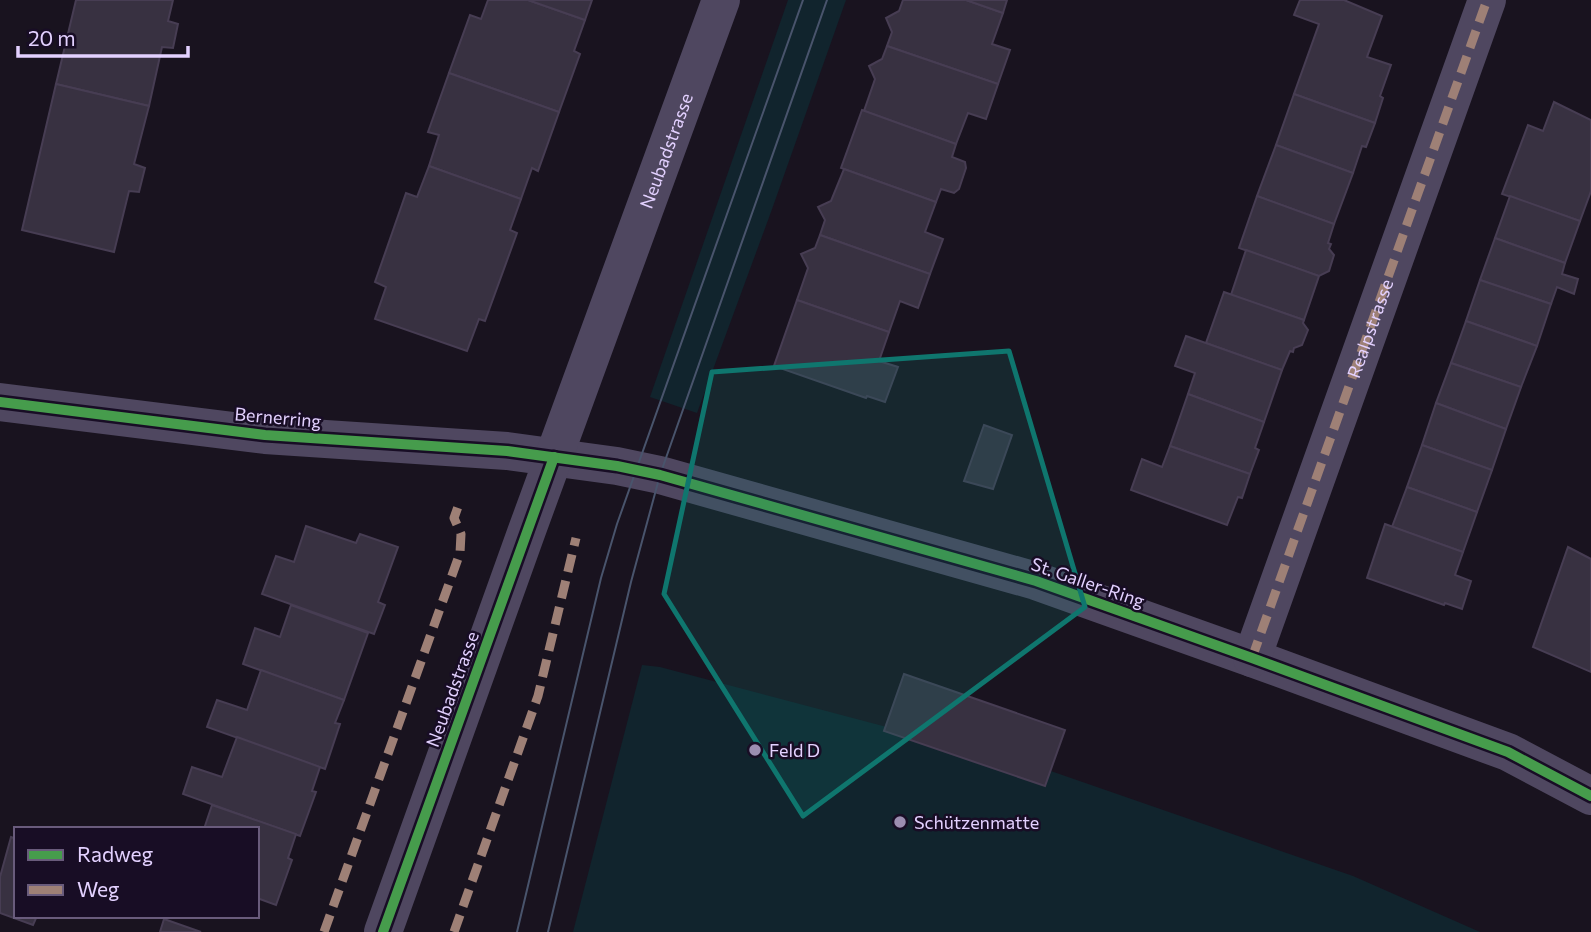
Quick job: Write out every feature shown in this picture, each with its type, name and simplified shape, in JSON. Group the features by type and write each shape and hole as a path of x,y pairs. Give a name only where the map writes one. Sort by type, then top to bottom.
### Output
{"street":[{"name":"Neubadstrasse","path":"383,932 721,0"},
{"name":"Realpstrasse","path":"1252,658 1486,0"},
{"name":"Bernerring","path":"0,402 265,435 554,457"},
{"name":"St. Galler-Ring","path":"554,457 617,466 690,482 1036,581 1507,752 1591,796"}],"highlighted area":[{"path":"1009,351 1085,607 803,816 664,594 712,372"}],"shaded area":[{"path":"788,0 846,0 697,413 650,397"},
{"name":"Schützenmatte","path":"642,665 660,667 1045,769 1353,876 1480,932 573,932"}],"building":[{"path":"76,0 173,0 168,21 178,24 173,48 162,47 149,106 56,84"},
{"path":"488,0 528,0 585,20 574,51 580,54 559,112 449,73 470,15 481,19"},
{"path":"528,0 592,0 585,20"},
{"path":"903,0 966,0 1003,13 992,44 1010,50 998,84 887,46 892,32 886,18 899,11"},
{"path":"966,0 1007,0 1003,13"},
{"path":"1300,0 1344,0 1382,16 1367,57 1391,65 1380,96 1383,98 1375,123 1294,94 1319,24 1294,15"},
{"path":"887,46 998,84 986,119 968,113 956,144 864,111 875,79 869,66 882,59"},
{"path":"449,73 559,112 538,171 532,168 521,199 429,166 439,135 428,132"},
{"path":"56,84 149,106 134,164 145,168 139,192 129,191 114,252 22,230"},
{"path":"1294,94 1375,123 1366,147 1362,146 1353,173 1276,145"},
{"path":"1554,102 1591,120 1591,191 1580,221 1502,194 1528,125 1543,131"},
{"path":"862,110 956,144 952,157 965,162 966,168 959,189 954,193 941,189 936,202 841,168"},
{"path":"1276,145 1353,173 1334,224 1257,196"},
{"path":"429,166 521,199 510,230 517,233 485,321 479,319 467,351 375,319 386,287 375,282 406,193 417,197"},
{"path":"844,169 936,202 925,232 943,239 930,274 820,235 825,220 818,207 831,201"},
{"path":"1257,196 1334,224 1328,243 1331,244 1329,249 1334,255 1329,271 1319,276 1239,248"},
{"path":"1510,196 1580,221 1565,263 1495,238"},
{"path":"820,235 930,274 918,308 900,301 889,332 797,300 808,268 801,254 815,248"},
{"path":"1495,238 1565,263 1562,274 1578,279 1574,294 1557,287 1551,304 1480,280"},
{"path":"1246,250 1319,276 1304,320 1231,295"},
{"path":"1480,280 1551,304 1537,346 1466,321"},
{"path":"1224,292 1304,320 1308,330 1302,345 1294,348 1293,352 1290,351 1282,370 1206,343"},
{"path":"797,300 889,332 879,361 898,367 885,402 774,366"},
{"path":"1466,321 1537,346 1521,387 1451,363"},
{"path":"1186,336 1282,370 1264,422 1188,394 1195,373 1175,366"},
{"path":"1451,363 1521,387 1506,429 1436,403"},
{"path":"1188,394 1264,422 1255,448 1259,450 1250,474 1170,446"},
{"path":"1436,403 1506,429 1492,470 1422,445"},
{"path":"984,425 1012,435 993,489 964,481"},
{"path":"1422,445 1492,470 1477,512 1407,487"},
{"path":"1170,446 1250,474 1242,498 1238,497 1227,525 1131,490 1142,459 1162,467"},
{"path":"1407,487 1477,512 1463,552 1392,527"},
{"path":"1385,524 1463,552 1455,575 1471,581 1462,609 1367,578"},
{"path":"306,526 356,543 360,534 398,547 378,602 385,605 374,634 262,594 276,556 294,562"},
{"path":"1568,547 1591,559 1591,672 1533,647"},
{"path":"291,605 368,633 344,700 243,664 255,628 280,637"},
{"path":"261,670 344,700 335,723 340,724 325,769 207,727 217,700 247,710"},
{"path":"904,674 1065,730 1045,786 884,731"},
{"path":"237,737 320,767 312,791 316,792 300,836 183,794 192,767 222,777"},
{"path":"212,805 296,834 288,858 292,860 276,905 259,899 259,827 205,827"},
{"path":"11,837 14,838 14,918 36,918 33,925 0,913 0,877"},
{"path":"164,919 201,932 160,932"}],"tram line":[{"path":"517,932 601,578 617,524 803,0"},
{"path":"548,932 631,582 660,475 827,0"}],"marked path":[{"path":"1252,658 1487,0"},
{"path":"324,932 460,553 461,534 454,518 460,501"},
{"path":"454,932 538,696 576,538"}],"cycle path":[{"path":"0,402 265,435 507,451 617,466 660,475 1036,581 1508,752 1591,796"},
{"path":"383,932 554,457"}],"place":[{"name":"Feld D","path":"755,750"},
{"name":"Schützenmatte","path":"900,822"}]}
